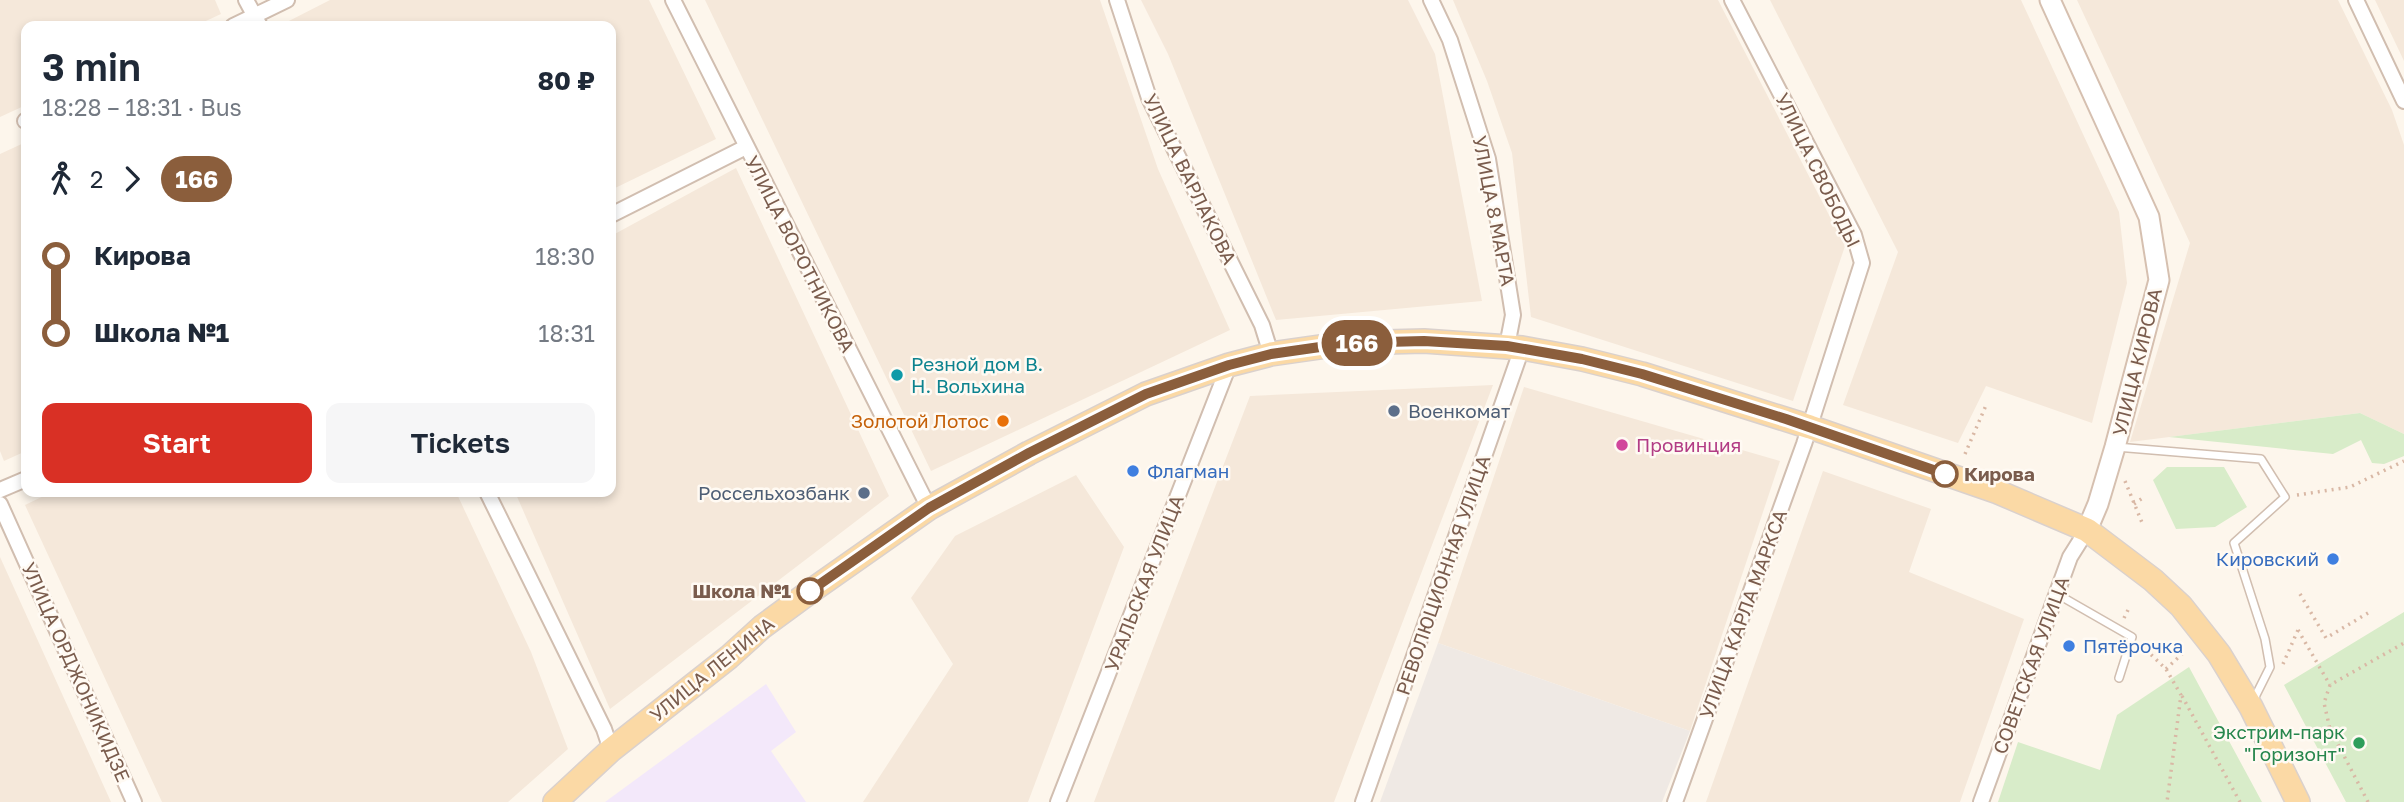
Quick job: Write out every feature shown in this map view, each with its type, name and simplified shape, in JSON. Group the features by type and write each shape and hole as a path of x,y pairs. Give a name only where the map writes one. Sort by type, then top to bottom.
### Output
{"main road":[{"name":"УЛИЦА ЛЕНИНА","path":"555,802 611,750 729,657 762,627 842,568 929,508 1029,453 1146,394 1229,365 1271,354 1348,343 1424,341 1515,347 1582,359 1642,374 1810,427 1998,492 2087,530 2181,606 2219,654 2251,707 2298,802"}],"street":[{"path":"246,0 257,21 287,0"},
{"name":"УЛИЦА ВОРОТНИКОВА","path":"673,0 929,508"},
{"name":"УЛИЦА ВАРЛАКОВА","path":"1117,0 1149,98 1262,325 1271,354"},
{"name":"УЛИЦА 8 МАРТА","path":"1431,0 1450,40 1488,159 1513,314 1515,347"},
{"name":"УЛИЦА СВОБОДЫ","path":"1732,0 1854,235 1862,262 1810,427"},
{"name":"УЛИЦА КИРОВА","path":"2050,0 2149,217 2159,280 2121,447 2087,530"},
{"path":"2356,0 2404,101"},
{"path":"616,212 746,147"},
{"name":"РЕВОЛЮЦИОННАЯ УЛИЦА","path":"1363,802 1515,347"},
{"name":"УРАЛЬСКАЯ УЛИЦА","path":"1058,802 1229,365"},
{"name":"УЛИЦА КАРЛА МАРКСА","path":"1675,802 1810,427"},
{"path":"0,490 21,481"},
{"path":"489,497 604,729 611,750"},
{"name":"УЛИЦА ОРДЖОНИКИДЗЕ","path":"0,504 134,802"},
{"name":"СОВЕТСКАЯ УЛИЦА","path":"1981,802 1994,780 2070,557 2087,530"}],"lane":[{"path":"2121,447 2262,459 2285,497 2234,543 2265,639 2270,667 2251,707"},
{"path":"2057,594 2132,637 2119,678"}],"path":[{"path":"1965,454 1987,403"},
{"path":"2121,447 2123,477 2143,524"},
{"path":"2285,497 2350,487 2404,461"},
{"path":"2134,503 2144,497"},
{"path":"2300,594 2326,638 2368,613"},
{"path":"2124,618 2129,607"},
{"path":"2298,630 2330,685"},
{"path":"2132,637 2166,669 2240,802"},
{"path":"2368,802 2330,729 2324,703 2330,685 2404,643"},
{"path":"2166,669 2183,653"},
{"path":"2166,802 2182,695"}],"shaded area":[{"path":"0,0 215,0 221,14 206,21 21,21 21,107 0,117"},
{"path":"330,0 649,0 716,139 616,188 616,21 289,21"},
{"path":"705,0 1100,0 1158,169 1230,330 931,471"},
{"path":"1141,0 1408,0 1435,54 1482,301 1276,320 1168,54"},
{"path":"1453,0 1718,0 1845,246 1793,401 1531,317 1512,153 1487,81"},
{"path":"1770,0 2021,0 2119,212 2127,283 2092,423 1986,386 1958,443 1843,405 1898,252"},
{"path":"2077,0 2338,0 2392,110 2404,145 2404,434 2360,413 2130,442 2190,243"},
{"path":"2375,0 2404,0 2404,61"},
{"path":"21,144 21,453 4,461 0,451 0,154"},
{"path":"736,168 889,496 610,709 517,497 616,497 616,233"},
{"path":"1493,385 1334,802 1094,802 1250,396"},
{"path":"1524,387 1780,461 1690,731 1438,643"},
{"path":"1823,471 1931,509 1909,572 2024,619 1960,802 1706,802"},
{"path":"1076,475 1124,547 1028,802 863,802 953,664 911,598 955,536"},
{"path":"42,497 458,497 531,652 568,749 508,802 162,802 25,505"},
{"path":"0,557 111,802 0,802"},
{"path":"1438,643 1690,731 1662,802 1380,802"},
{"path":"766,684 796,732 771,751 806,802 605,802"}],"green space":[{"path":"2360,413 2404,434 2404,456 2384,464 2372,463 2361,440 2333,454 2169,437"},
{"path":"2167,467 2224,467 2247,507 2215,527 2176,529 2153,480"},
{"name":"Экстрим-парк \"Горизонт\"","path":"2404,612 2404,802 2346,802 2284,685"},
{"path":"2189,667 2262,802 1998,802 2018,742 2100,770 2117,715"}],"bus line":[{"name":"166","path":"810,591 929,508 1029,453 1146,394 1229,365 1271,354 1348,343 1424,341 1507,346 1582,359 1642,374 1786,419 1945,474"}],"place":[{"name":"Резной дом В. Н. Вольхина","path":"897,375"},
{"name":"Военкомат","path":"1394,411"},
{"name":"Золотой Лотос","path":"1003,421"},
{"name":"Провинция","path":"1622,445"},
{"name":"Флагман","path":"1133,471"},
{"name":"Кирова","path":"1945,474"},
{"name":"Россельхозбанк","path":"864,493"},
{"name":"Кировский","path":"2333,559"},
{"name":"Школа №1","path":"810,591"},
{"name":"Пятёрочка","path":"2069,646"},
{"name":"Экстрим-парк \"Горизонт\"","path":"2359,743"}]}
